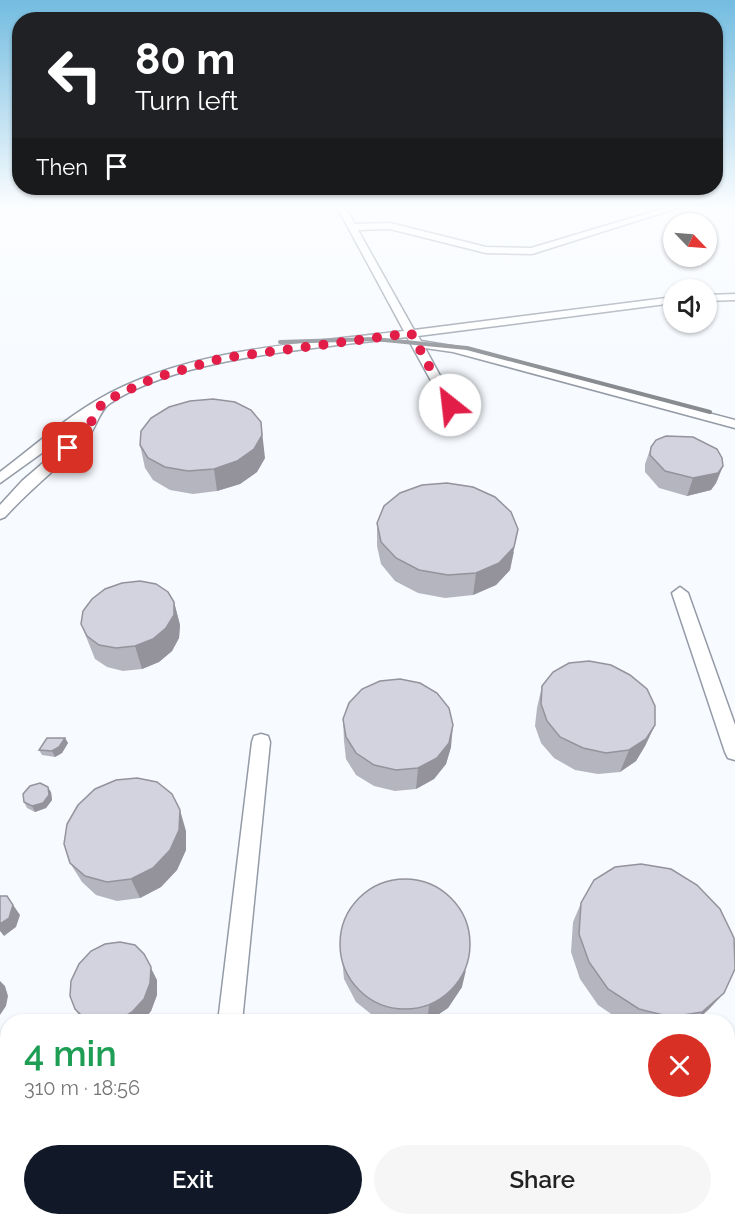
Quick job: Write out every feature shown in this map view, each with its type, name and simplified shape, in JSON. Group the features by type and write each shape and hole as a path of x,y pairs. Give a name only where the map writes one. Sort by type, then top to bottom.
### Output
{"street":[{"path":"373,262 450,405"},
{"path":"717,298 735,297"},
{"path":"0,479 103,402 154,378 214,360 414,339 663,302"},
{"path":"414,339 735,424"},
{"path":"0,514 27,484 84,434 103,402"},
{"path":"680,593 735,752"},
{"path":"232,1014 261,742"}],"building":[{"path":"213,399 235,402 251,410 261,422 262,435 254,449 237,461 214,469 188,471 165,467 148,458 140,445 141,431 151,418 169,407 190,401"},
{"path":"666,436 693,437 717,449 723,466 718,473 693,478 665,471 650,455 651,447 656,440"},
{"path":"447,483 473,487 495,497 511,512 518,529 514,547 499,563 476,573 448,575 419,570 396,558 381,542 377,523 384,506 400,493 422,485"},
{"path":"140,581 156,584 168,592 174,602 174,615 166,628 153,639 135,646 116,648 99,645 87,636 81,624 83,611 92,599 105,589 122,583"},
{"path":"589,661 611,665 630,675 647,689 655,706 655,725 646,739 629,750 606,753 583,748 560,737 547,721 541,704 542,686 553,672 569,663"},
{"path":"400,679 420,683 437,693 449,708 453,725 449,743 437,758 418,768 396,770 374,765 356,753 346,737 343,719 349,703 362,689 380,681"},
{"path":"47,738 65,738 59,747 52,751 39,750"},
{"path":"137,778 157,782 172,794 180,810 179,830 170,850 153,868 131,879 107,882 85,876 70,863 64,844 67,824 78,805 95,789 116,780"},
{"path":"40,783 48,787 49,795 43,803 32,806 24,802 23,794 30,786"},
{"path":"641,864 671,869 697,885 720,909 734,938 735,969 724,993 702,1012 659,1014 639,1009 608,989 589,962 579,934 581,903 594,880 615,867"},
{"path":"405,879 430,884 451,898 465,919 470,944 465,969 451,990 430,1004 405,1009 380,1004 359,990 345,969 340,944 345,919 359,898 380,884"},
{"path":"0,896 7,896 13,905 9,918 0,924"},
{"path":"120,942 135,945 144,954 151,967 150,983 144,999 129,1014 80,1014 75,1009 70,996 71,981 79,964 91,951 105,944"}],"railway":[{"path":"280,342 374,339 467,348 710,412"}],"route":[{"path":"68,448 84,434 103,402 154,378 223,358 411,333 450,405"}]}
